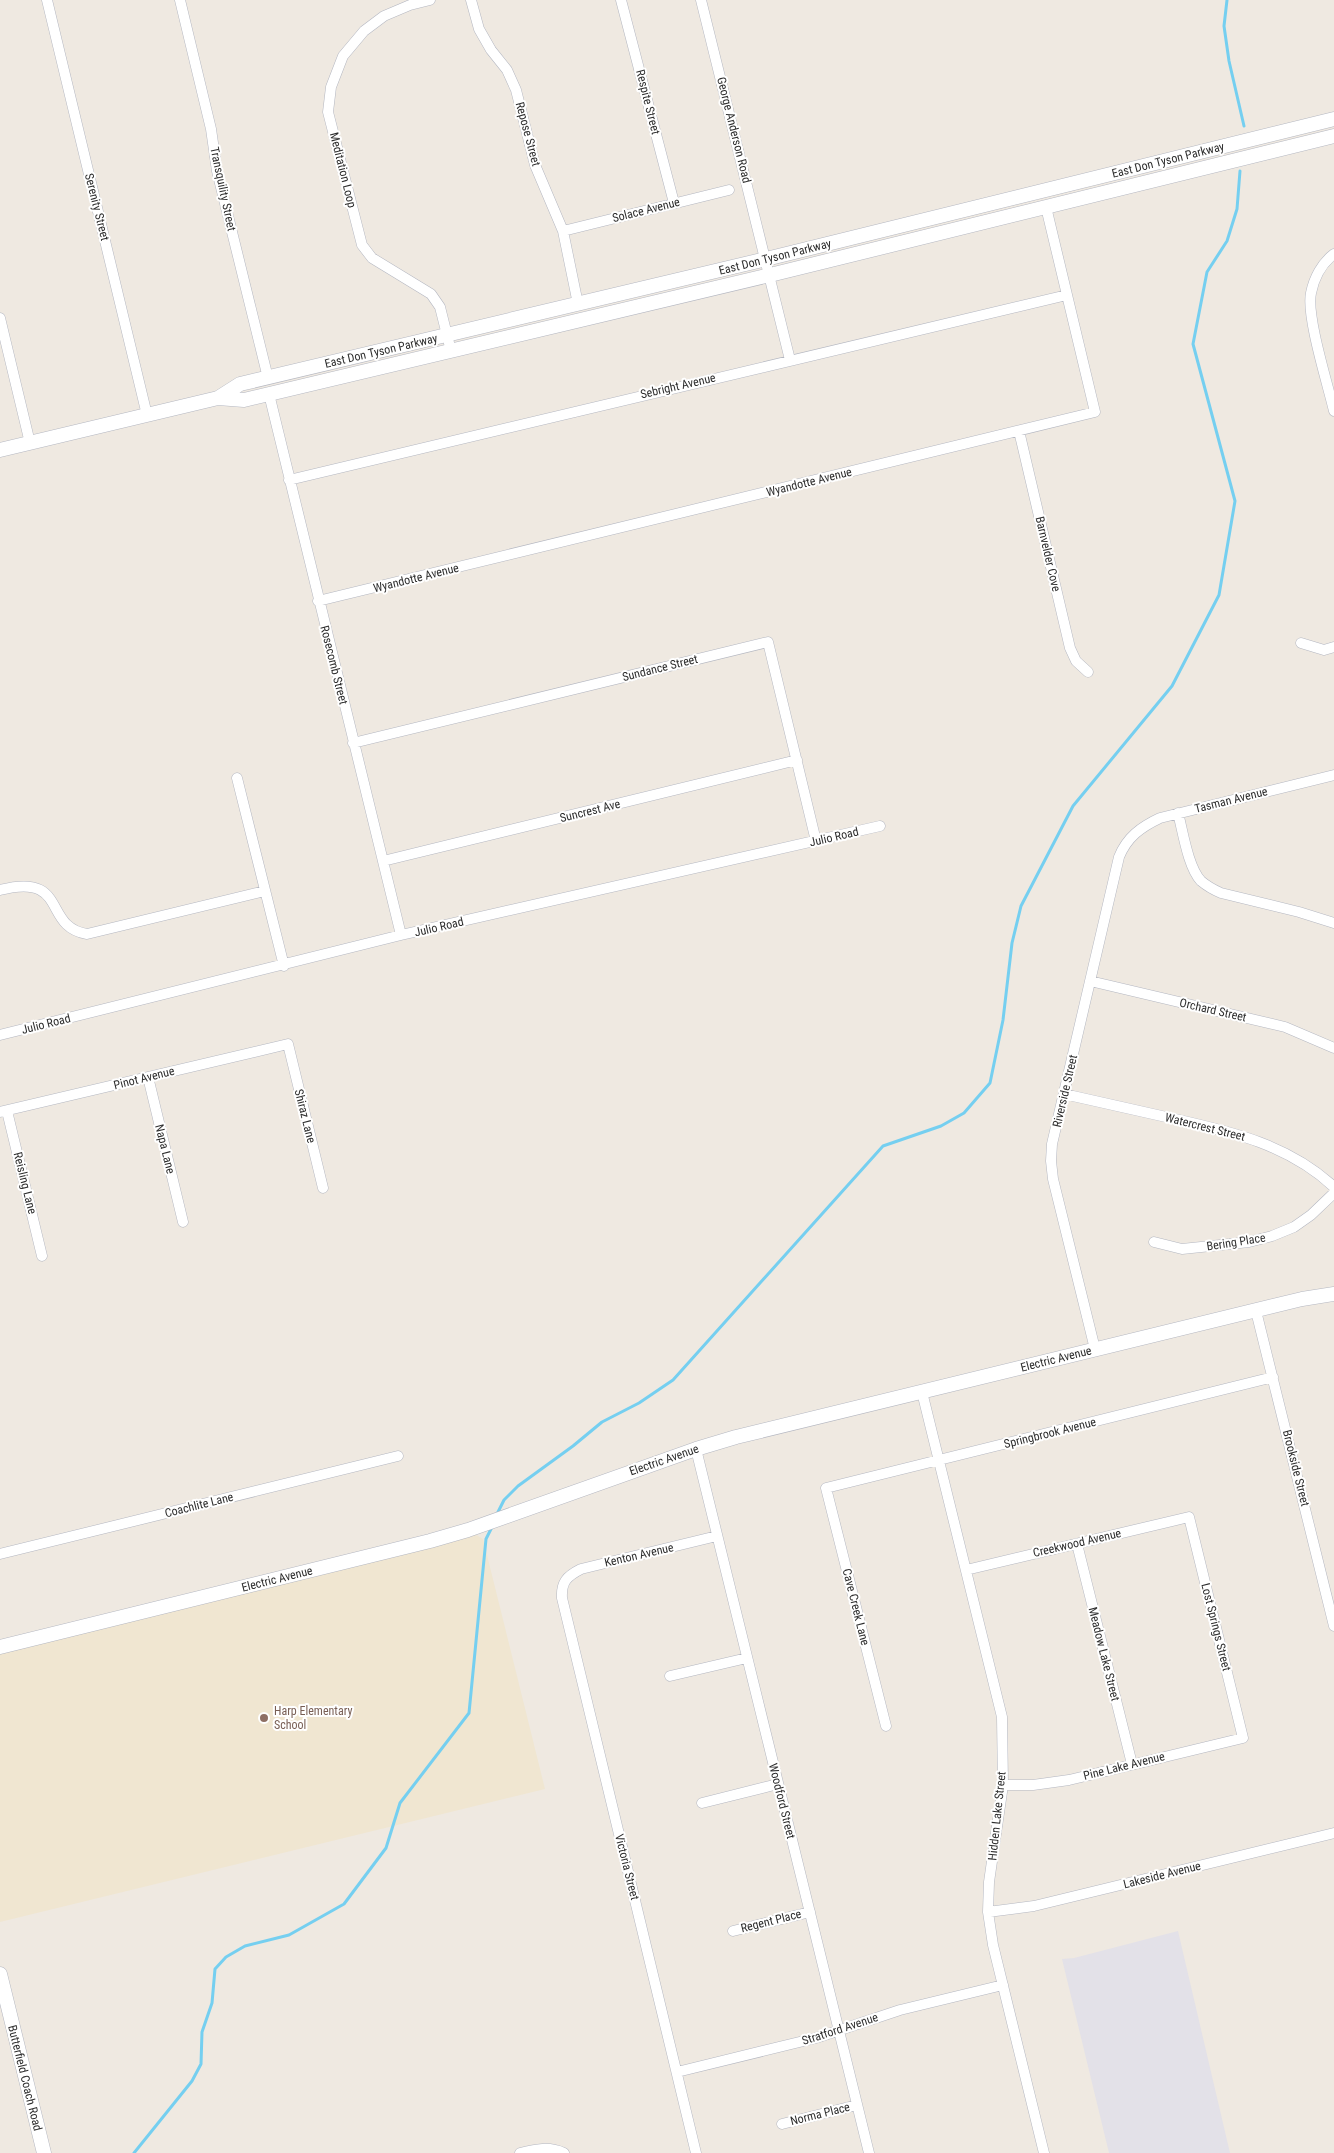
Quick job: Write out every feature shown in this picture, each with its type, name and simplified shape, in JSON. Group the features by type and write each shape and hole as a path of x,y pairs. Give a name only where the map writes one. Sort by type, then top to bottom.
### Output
{"main road":[{"name":"East Don Tyson Parkway","path":"218,398 240,384 766,259 1334,119"},
{"name":"East Don Tyson Parkway","path":"0,450 218,398 244,400 770,275 1334,136"},
{"name":"Electric Avenue","path":"0,1647 430,1541 468,1530 696,1449 736,1437 1256,1310 1334,1294"},
{"name":"Butterfield Coach Road","path":"0,1974 44,2153"}],"street":[{"name":"Serenity Street","path":"47,0 147,415"},
{"name":"Transquility Street","path":"180,0 211,129 217,171 268,378"},
{"name":"Meditation Loop","path":"430,0 410,5 384,16 364,31 343,56 331,87 328,112 362,245 372,258 430,294 440,308 451,351"},
{"name":"Repose Street","path":"471,0 479,29 491,50 507,70 516,90 535,165 563,231 578,304"},
{"name":"Respite Street","path":"621,0 674,203"},
{"name":"George Anderson Road","path":"701,0 790,360"},
{"name":"Solace Avenue","path":"563,231 729,190"},
{"name":"Wyandotte Avenue","path":"318,602 1095,412 1046,207"},
{"path":"1334,254 1318,273 1310,294 1311,317 1330,381 1334,411"},
{"name":"Sebright Avenue","path":"289,480 1067,295"},
{"path":"0,318 30,443"},
{"name":"Rosecomb Street","path":"268,394 401,935"},
{"name":"Barnvelder Cove","path":"1019,431 1070,648 1076,662 1088,672"},
{"name":"Sundance Street","path":"353,744 768,642 816,841"},
{"path":"1301,643 1324,650 1334,647"},
{"name":"Suncrest Ave","path":"383,861 797,760"},
{"name":"Tasman Avenue","path":"1131,836 1144,826 1178,813 1334,775"},
{"path":"237,778 284,966"},
{"path":"1178,813 1193,869 1210,888 1221,893 1299,912 1334,923"},
{"name":"Julio Road","path":"0,1035 284,966 401,935 880,826"},
{"name":"Riverside Street","path":"1095,1349 1053,1179 1052,1144 1119,857 1123,846 1131,836"},
{"path":"0,890 12,887 33,887 44,891 53,902 64,924 75,932 87,934 265,891"},
{"name":"Orchard Street","path":"1090,981 1285,1027 1334,1048"},
{"name":"Pinot Avenue","path":"4,1112 288,1044"},
{"name":"Shiraz Lane","path":"288,1044 323,1188"},
{"name":"Napa Lane","path":"148,1077 183,1222"},
{"name":"Watercrest Street","path":"1064,1094 1233,1132 1263,1142 1293,1156 1320,1173 1334,1187"},
{"name":"Reisling Lane","path":"4,1112 42,1256"},
{"name":"Bering Place","path":"1154,1242 1182,1249 1249,1242 1272,1236 1294,1227 1312,1215 1334,1193"},
{"name":"Brookside Street","path":"1256,1310 1334,1626"},
{"name":"Springbrook Avenue","path":"826,1488 1273,1377"},
{"name":"Hidden Lake Street","path":"922,1392 1002,1717 1002,1785 989,1882 988,1912 993,1945 1044,2153"},
{"name":"Woodford Street","path":"696,1449 869,2153"},
{"name":"Coachlite Lane","path":"0,1554 398,1456"},
{"name":"Cave Creek Lane","path":"826,1488 886,1726"},
{"name":"Creekwood Avenue","path":"966,1570 1189,1517"},
{"name":"Lost Springs Street","path":"1189,1517 1243,1738"},
{"name":"Kenton Avenue","path":"564,1581 571,1574 581,1569 717,1536"},
{"name":"Meadow Lake Street","path":"1077,1544 1132,1764"},
{"name":"Victoria Street","path":"564,1581 562,1598 696,2153"},
{"path":"670,1676 747,1658"},
{"name":"Pine Lake Avenue","path":"1002,1785 1033,1785 1069,1780 1243,1738"},
{"path":"702,1803 778,1784"},
{"name":"Lakeside Avenue","path":"988,1912 1034,1906 1334,1833"},
{"name":"Regent Place","path":"733,1930 810,1912"},
{"name":"Stratford Avenue","path":"677,2072 816,2038 900,2010 1003,1985"},
{"name":"Norma Place","path":"782,2124 857,2105"},
{"path":"520,2153 540,2148 564,2153"}],"shaded area":[{"name":"Harp Elementary School","path":"468,1530 483,1539 545,1789 0,1922 0,1647"},
{"path":"1178,1931 1230,2153 1109,2153 1062,1959 1074,1958"}],"waterway":[{"path":"1227,0 1224,26 1229,61 1244,126"},
{"path":"497,1514 504,1500 518,1486 573,1446 602,1422 639,1403 673,1380 883,1146 941,1126 964,1113 990,1083 1003,1020 1012,943 1021,906 1073,806 1172,686 1219,595 1235,501 1193,344 1207,272 1227,241 1237,209 1240,171"},
{"path":"134,2153 192,2081 201,2064 202,2032 212,2003 215,1969 226,1957 245,1946 289,1935 344,1904 386,1848 400,1803 469,1713 486,1539 492,1527"}],"place":[{"name":"Harp Elementary School","path":"264,1718"}]}
